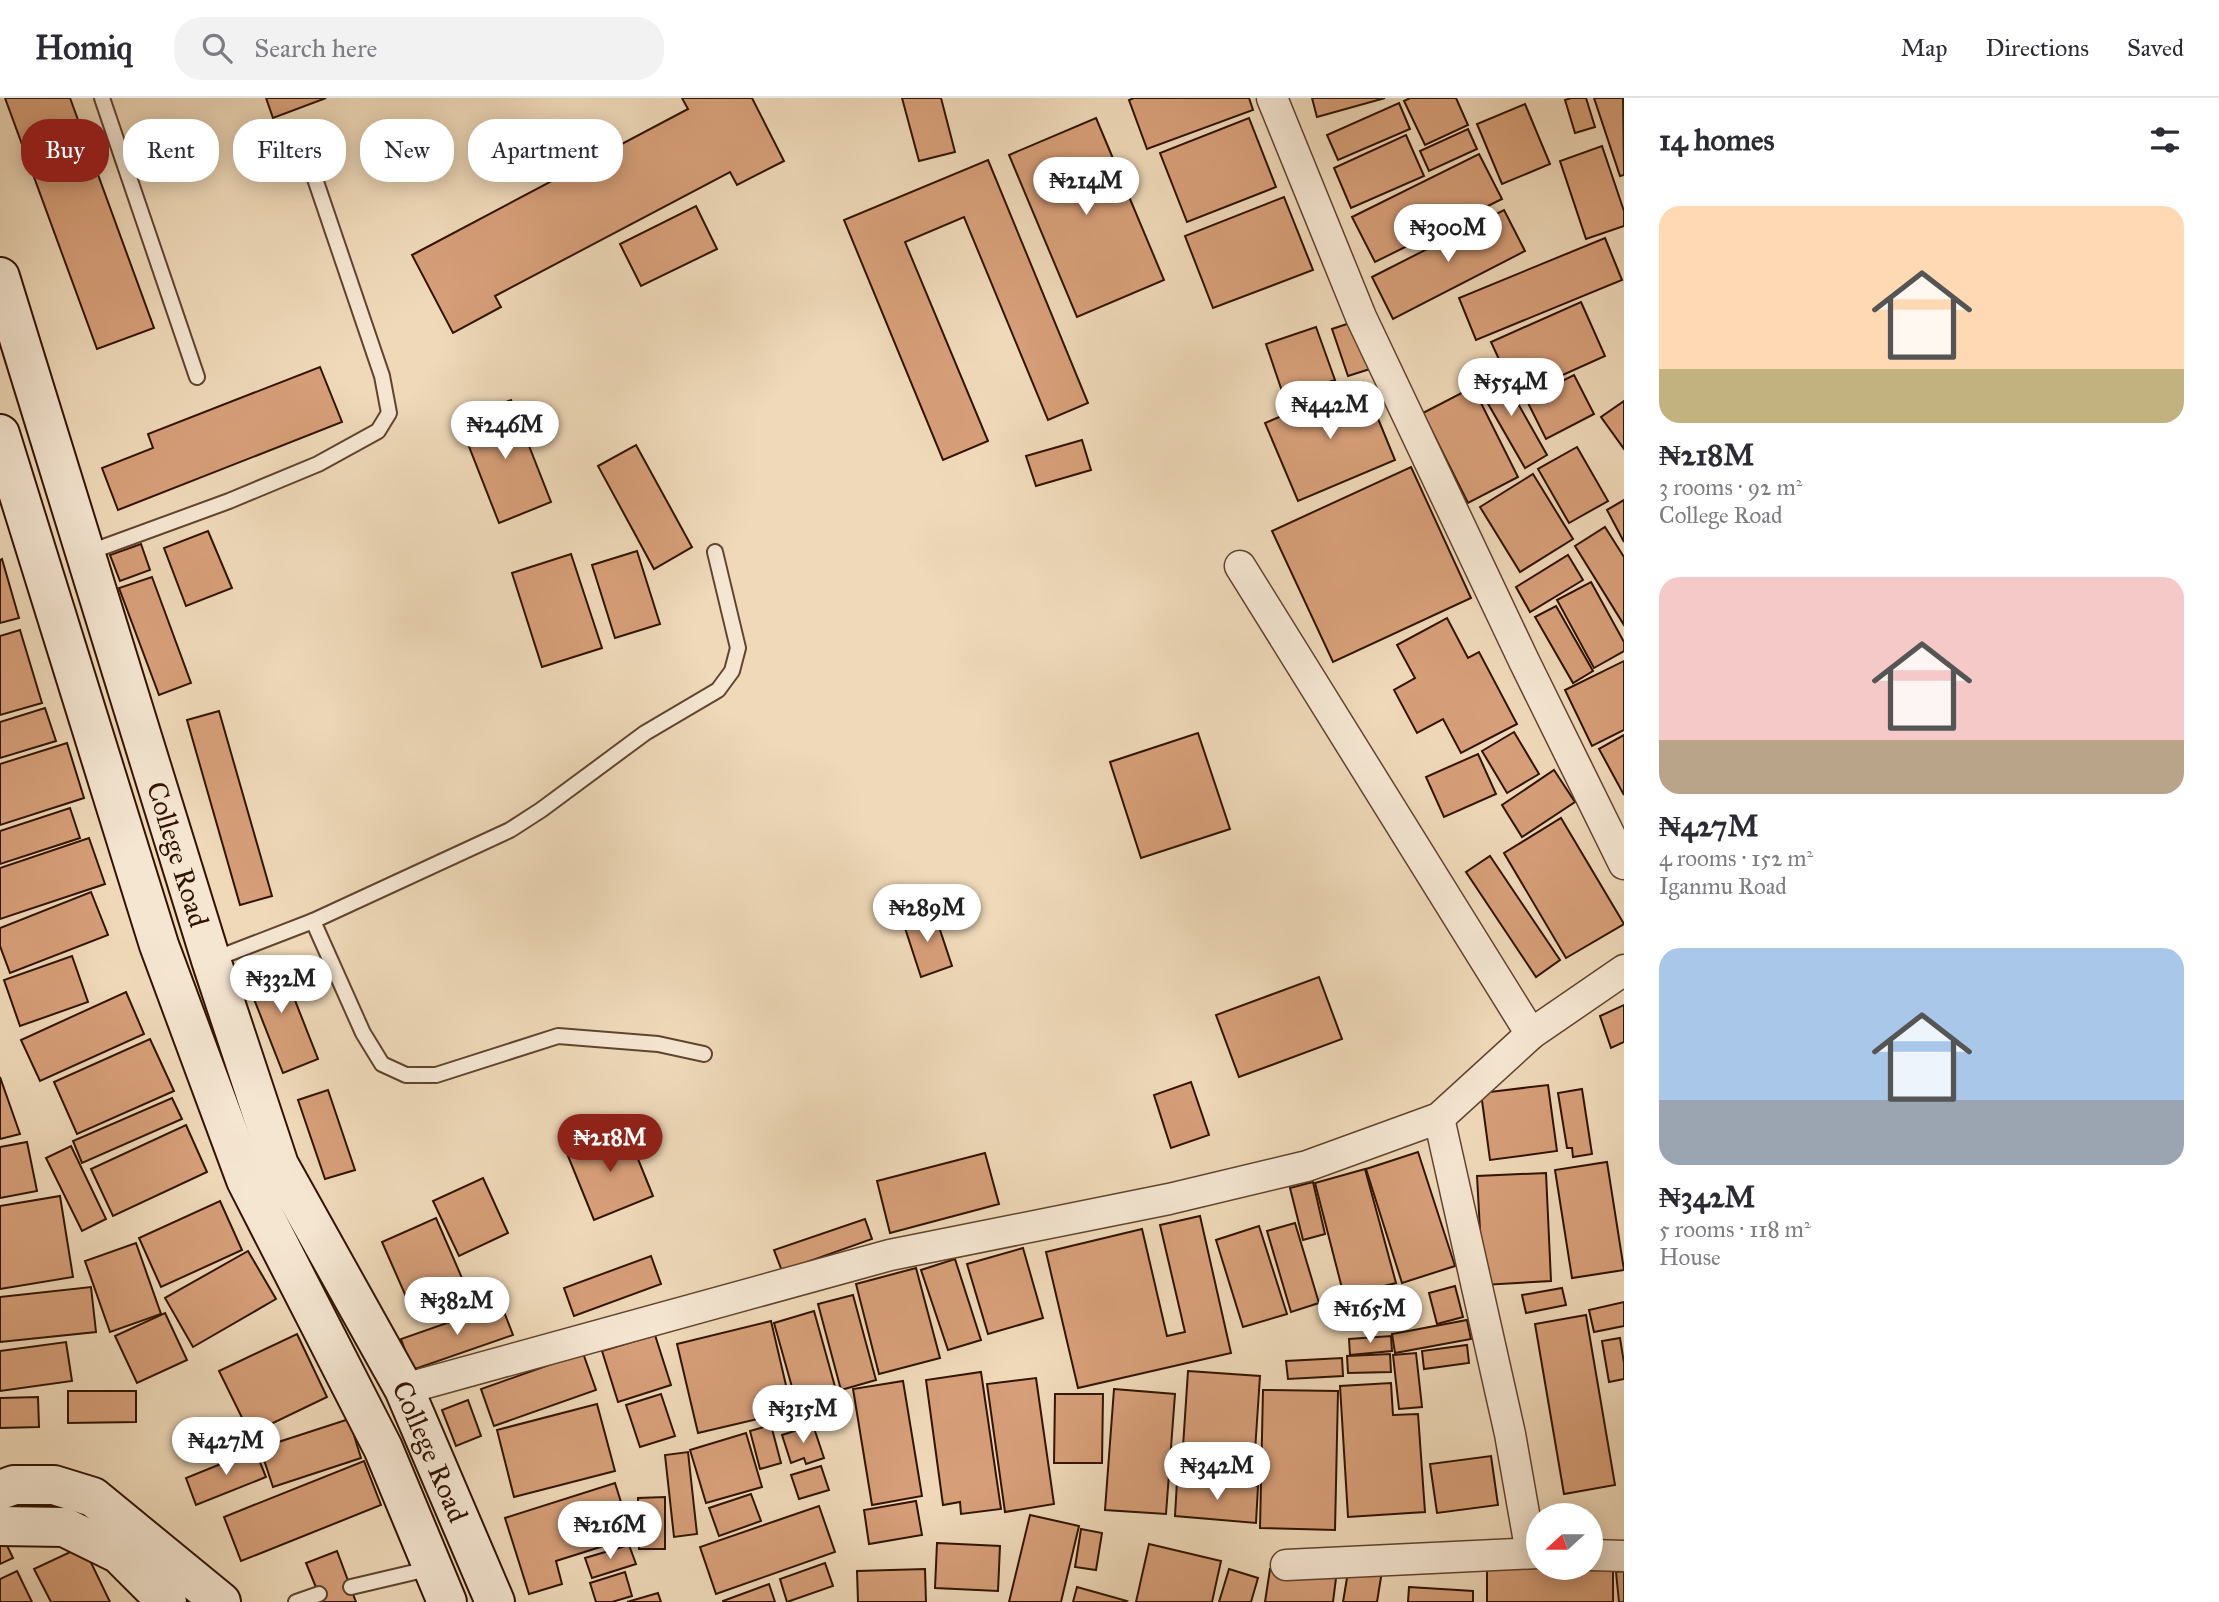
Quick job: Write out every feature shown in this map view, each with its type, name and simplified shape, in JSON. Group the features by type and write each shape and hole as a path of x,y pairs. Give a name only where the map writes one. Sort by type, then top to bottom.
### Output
{"main road":[{"name":"College Road","path":"0,277 211,960 279,1165 404,1389 495,1602"},
{"name":"College Road","path":"0,434 159,945 246,1180 383,1448 440,1585"},
{"path":"0,1490 15,1485 54,1485 93,1497 221,1602"},
{"path":"0,1526 64,1527 120,1555 167,1602"}],"street":[{"path":"1272,98 1361,317 1524,661 1624,864"},
{"path":"1240,566 1531,1034"},
{"path":"404,1389 890,1255 1169,1199 1307,1166 1439,1118 1531,1034 1624,971"},
{"path":"1439,1118 1526,1513"},
{"path":"1286,1564 1526,1553"},
{"path":"1603,1555 1624,1556"}],"lane":[{"path":"102,98 197,377"},
{"path":"86,554 229,501 318,464 378,431 390,413 382,376 316,182"},
{"path":"211,960 313,920 510,830 645,733 718,690 732,671 738,648 715,552"},
{"path":"313,920 363,1033 382,1064 406,1075 436,1075 558,1037 658,1044 704,1054"},
{"path":"351,1587 440,1585"},
{"path":"296,1602 318,1594"}],"building":[{"path":"5,98 70,98 78,119 21,119 21,142"},
{"path":"266,98 326,98 273,118"},
{"path":"682,98 752,98 784,161 737,185 730,172 495,296 501,307 453,333 412,255 550,182 623,182 623,143 688,109"},
{"path":"902,98 941,98 955,152 919,161"},
{"path":"1249,98 1253,110 1147,149 1129,100"},
{"path":"1312,98 1385,98 1317,117"},
{"path":"1410,98 1456,98 1468,125 1425,145 1404,101"},
{"path":"1586,98 1595,127 1575,133 1565,100"},
{"path":"1594,98 1623,98 1624,175 1620,176"},
{"path":"1399,103 1410,129 1338,160 1327,135"},
{"path":"1525,104 1550,164 1502,184 1477,124"},
{"path":"1096,118 1164,280 1077,317 1009,155"},
{"path":"1249,118 1276,187 1187,222 1160,153"},
{"path":"1468,129 1477,149 1429,171 1420,151"},
{"path":"1406,135 1424,176 1351,208 1334,168"},
{"path":"1602,146 1624,211 1624,226 1586,239 1560,161"},
{"path":"1479,154 1502,199 1375,262 1352,217"},
{"path":"988,160 1088,403 1048,420 964,217 905,242 988,441 943,460 844,220"},
{"path":"36,182 101,182 154,328 97,349"},
{"path":"1284,197 1313,270 1213,308 1185,236"},
{"path":"696,206 717,249 641,286 620,244"},
{"path":"1504,210 1525,251 1393,319 1372,277"},
{"path":"1605,238 1622,280 1476,340 1459,298"},
{"path":"1581,302 1605,356 1516,396 1491,342"},
{"path":"1356,321 1373,368 1348,376 1332,329"},
{"path":"1316,327 1335,380 1284,397 1266,344"},
{"path":"320,367 342,422 118,510 102,468 153,448 148,434"},
{"path":"1498,368 1547,455 1525,468 1475,381"},
{"path":"1574,375 1594,414 1546,439 1526,399"},
{"path":"1363,382 1395,460 1298,501 1265,423"},
{"path":"1473,387 1518,477 1468,503 1423,413"},
{"path":"511,400 551,502 499,523 459,421"},
{"path":"1624,401 1624,449 1601,417"},
{"path":"1082,440 1091,470 1036,486 1026,456"},
{"path":"636,445 692,547 654,569 598,466"},
{"path":"1577,447 1608,501 1569,523 1538,469"},
{"path":"1411,467 1471,598 1333,662 1272,531"},
{"path":"1533,474 1573,539 1520,572 1480,507"},
{"path":"1624,500 1624,542 1607,510"},
{"path":"1605,527 1624,557 1624,625 1575,546"},
{"path":"208,531 232,588 186,606 164,548"},
{"path":"141,544 150,570 120,581 110,555"},
{"path":"637,551 660,624 615,638 592,565"},
{"path":"571,554 602,648 542,667 512,573"},
{"path":"1568,555 1583,580 1530,612 1516,587"},
{"path":"2,559 19,618 0,623 0,560"},
{"path":"152,577 191,683 159,695 119,588"},
{"path":"1591,582 1624,642 1624,651 1594,668 1557,600"},
{"path":"1556,606 1593,671 1573,683 1535,617"},
{"path":"1447,618 1468,658 1479,652 1517,724 1461,753 1443,719 1417,733 1394,690 1415,678 1397,645"},
{"path":"20,630 42,703 0,715 0,636"},
{"path":"1624,661 1624,730 1592,746 1565,690"},
{"path":"45,708 56,741 0,758 0,722"},
{"path":"219,711 272,896 240,905 187,720"},
{"path":"1514,732 1539,774 1507,793 1482,751"},
{"path":"1198,733 1230,829 1141,858 1110,762"},
{"path":"1624,735 1624,795 1599,749"},
{"path":"67,743 84,798 0,825 0,764"},
{"path":"1478,754 1496,794 1444,817 1426,777"},
{"path":"1554,770 1575,802 1522,837 1502,805"},
{"path":"70,808 80,838 0,864 0,831"},
{"path":"1561,818 1624,924 1566,958 1504,853"},
{"path":"89,838 105,884 0,919 0,868"},
{"path":"1490,856 1560,960 1536,977 1466,872"},
{"path":"91,892 108,935 10,973 0,946 0,928"},
{"path":"934,912 952,966 921,977 903,922"},
{"path":"72,956 88,1002 20,1026 4,980"},
{"path":"278,957 318,1059 283,1073 243,971"},
{"path":"1319,977 1342,1039 1239,1077 1216,1015"},
{"path":"126,992 144,1034 40,1081 21,1040"},
{"path":"1624,1005 1624,1042 1611,1048 1600,1016"},
{"path":"150,1039 174,1091 77,1134 54,1082"},
{"path":"0,1077 20,1134 0,1139"},
{"path":"1191,1082 1209,1135 1171,1148 1154,1095"},
{"path":"1548,1085 1557,1151 1490,1160 1481,1093"},
{"path":"1582,1089 1592,1154 1573,1157 1572,1148 1567,1148 1558,1093"},
{"path":"328,1090 355,1170 325,1179 298,1100"},
{"path":"172,1098 182,1119 82,1163 73,1141"},
{"path":"186,1125 207,1172 113,1216 91,1169"},
{"path":"625,1127 653,1196 594,1220 566,1151"},
{"path":"27,1142 37,1191 0,1198 0,1147"},
{"path":"71,1146 106,1219 82,1231 46,1158"},
{"path":"1418,1152 1455,1266 1402,1283 1366,1169"},
{"path":"985,1153 999,1204 890,1233 877,1181"},
{"path":"1607,1162 1624,1270 1572,1278 1555,1170"},
{"path":"1365,1169 1396,1283 1344,1296 1315,1183"},
{"path":"1546,1173 1551,1281 1483,1285 1477,1176"},
{"path":"483,1178 508,1233 459,1256 433,1201"},
{"path":"1313,1182 1325,1234 1303,1240 1290,1188"},
{"path":"60,1196 73,1277 0,1289 0,1206"},
{"path":"220,1201 242,1250 161,1287 139,1238"},
{"path":"1200,1216 1231,1353 1078,1388 1046,1252 1142,1229 1167,1336 1185,1332 1160,1225"},
{"path":"436,1218 465,1285 411,1308 382,1242"},
{"path":"865,1219 872,1239 782,1271 774,1250"},
{"path":"1295,1223 1319,1303 1291,1312 1267,1231"},
{"path":"1259,1226 1287,1314 1243,1327 1216,1240"},
{"path":"136,1243 161,1314 110,1332 85,1261"},
{"path":"1023,1248 1043,1318 988,1334 967,1264"},
{"path":"248,1251 276,1299 193,1347 165,1298"},
{"path":"651,1256 661,1284 574,1316 564,1288"},
{"path":"955,1259 981,1340 948,1350 921,1270"},
{"path":"916,1268 940,1358 879,1374 856,1284"},
{"path":"495,1284 499,1297 444,1314 440,1300"},
{"path":"1455,1286 1463,1317 1437,1324 1429,1293"},
{"path":"91,1287 96,1332 0,1342 0,1297"},
{"path":"1562,1288 1566,1305 1526,1313 1522,1295"},
{"path":"853,1295 876,1380 841,1390 818,1304"},
{"path":"1624,1302 1624,1326 1594,1332 1589,1310"},
{"path":"501,1304 513,1335 412,1370 401,1339"},
{"path":"814,1311 839,1401 799,1412 774,1323"},
{"path":"165,1313 187,1360 137,1383 115,1336"},
{"path":"1586,1315 1615,1485 1564,1494 1535,1324"},
{"path":"1467,1320 1471,1339 1395,1353 1392,1334"},
{"path":"771,1321 792,1411 698,1433 677,1344"},
{"path":"297,1334 327,1397 250,1434 219,1371"},
{"path":"655,1335 671,1385 618,1402 602,1351"},
{"path":"1391,1336 1392,1351 1350,1355 1349,1339"},
{"path":"1620,1338 1624,1379 1609,1382 1602,1341"},
{"path":"66,1342 72,1381 0,1391 0,1351"},
{"path":"1467,1345 1469,1363 1424,1369 1422,1351"},
{"path":"583,1353 596,1390 494,1426 481,1389"},
{"path":"1416,1353 1422,1407 1399,1409 1393,1355"},
{"path":"1390,1354 1391,1372 1348,1373 1347,1356"},
{"path":"1342,1358 1343,1376 1288,1379 1286,1361"},
{"path":"1188,1371 1260,1376 1253,1481 1181,1477"},
{"path":"981,1372 1001,1509 961,1514 960,1502 943,1505 926,1380"},
{"path":"1036,1378 1054,1504 1005,1512 987,1384"},
{"path":"903,1381 922,1496 872,1505 853,1389"},
{"path":"1391,1383 1393,1415 1418,1414 1425,1512 1348,1517 1340,1386"},
{"path":"1114,1389 1175,1394 1166,1514 1105,1510"},
{"path":"1263,1390 1338,1391 1335,1530 1260,1528"},
{"path":"68,1391 136,1391 136,1422 68,1423"},
{"path":"661,1394 675,1436 640,1447 626,1405"},
{"path":"1055,1394 1103,1394 1102,1463 1054,1463"},
{"path":"38,1397 39,1427 0,1428 0,1398"},
{"path":"468,1400 481,1436 456,1446 442,1410"},
{"path":"597,1404 615,1471 514,1497 497,1430"},
{"path":"349,1419 361,1458 273,1487 260,1448"},
{"path":"771,1425 781,1463 760,1469 750,1431"},
{"path":"813,1425 824,1458 806,1464 804,1458 791,1463 782,1435"},
{"path":"746,1433 762,1487 706,1503 690,1450"},
{"path":"255,1450 266,1477 196,1505 186,1478"},
{"path":"688,1452 697,1534 674,1537 665,1455"},
{"path":"1491,1456 1498,1505 1437,1513 1430,1464"},
{"path":"364,1461 381,1505 241,1561 224,1517"},
{"path":"821,1466 829,1490 799,1499 791,1475"},
{"path":"1177,1481 1258,1486 1256,1523 1175,1516"},
{"path":"615,1483 632,1537 556,1561 562,1584 529,1594 505,1518"},
{"path":"751,1494 761,1521 719,1536 709,1508"},
{"path":"665,1497 665,1549 639,1549 638,1498"},
{"path":"916,1501 922,1535 869,1544 864,1510"},
{"path":"819,1506 835,1552 716,1594 700,1547"},
{"path":"1030,1515 1079,1526 1061,1602 1009,1602"},
{"path":"1081,1529 1102,1533 1096,1570 1075,1567"},
{"path":"0,1531 13,1558 0,1564"},
{"path":"937,1543 1000,1546 998,1591 935,1588"},
{"path":"1149,1544 1221,1561 1212,1602 1136,1602"},
{"path":"629,1545 636,1564 592,1578 585,1558"},
{"path":"83,1546 110,1602 51,1602 34,1569"},
{"path":"337,1551 356,1602 322,1602 306,1563"},
{"path":"825,1563 833,1586 787,1602 780,1579"},
{"path":"1349,1566 1382,1571 1377,1602 1343,1602"},
{"path":"1487,1567 1526,1568 1526,1580 1603,1580 1603,1569 1613,1569 1613,1602 1487,1602"},
{"path":"925,1569 926,1602 858,1602 857,1571"},
{"path":"1229,1569 1258,1578 1251,1602 1219,1602"},
{"path":"1270,1569 1336,1578 1333,1602 1265,1602"},
{"path":"17,1571 32,1602 0,1602 0,1579"},
{"path":"1624,1571 1624,1602 1619,1602 1616,1572"},
{"path":"625,1572 632,1596 612,1602 596,1602 590,1583"},
{"path":"769,1584 775,1602 723,1602 723,1601"},
{"path":"1077,1587 1127,1601 1073,1602"},
{"path":"1409,1587 1473,1591 1473,1602 1408,1602"},
{"path":"658,1593 661,1602 627,1602"}]}
